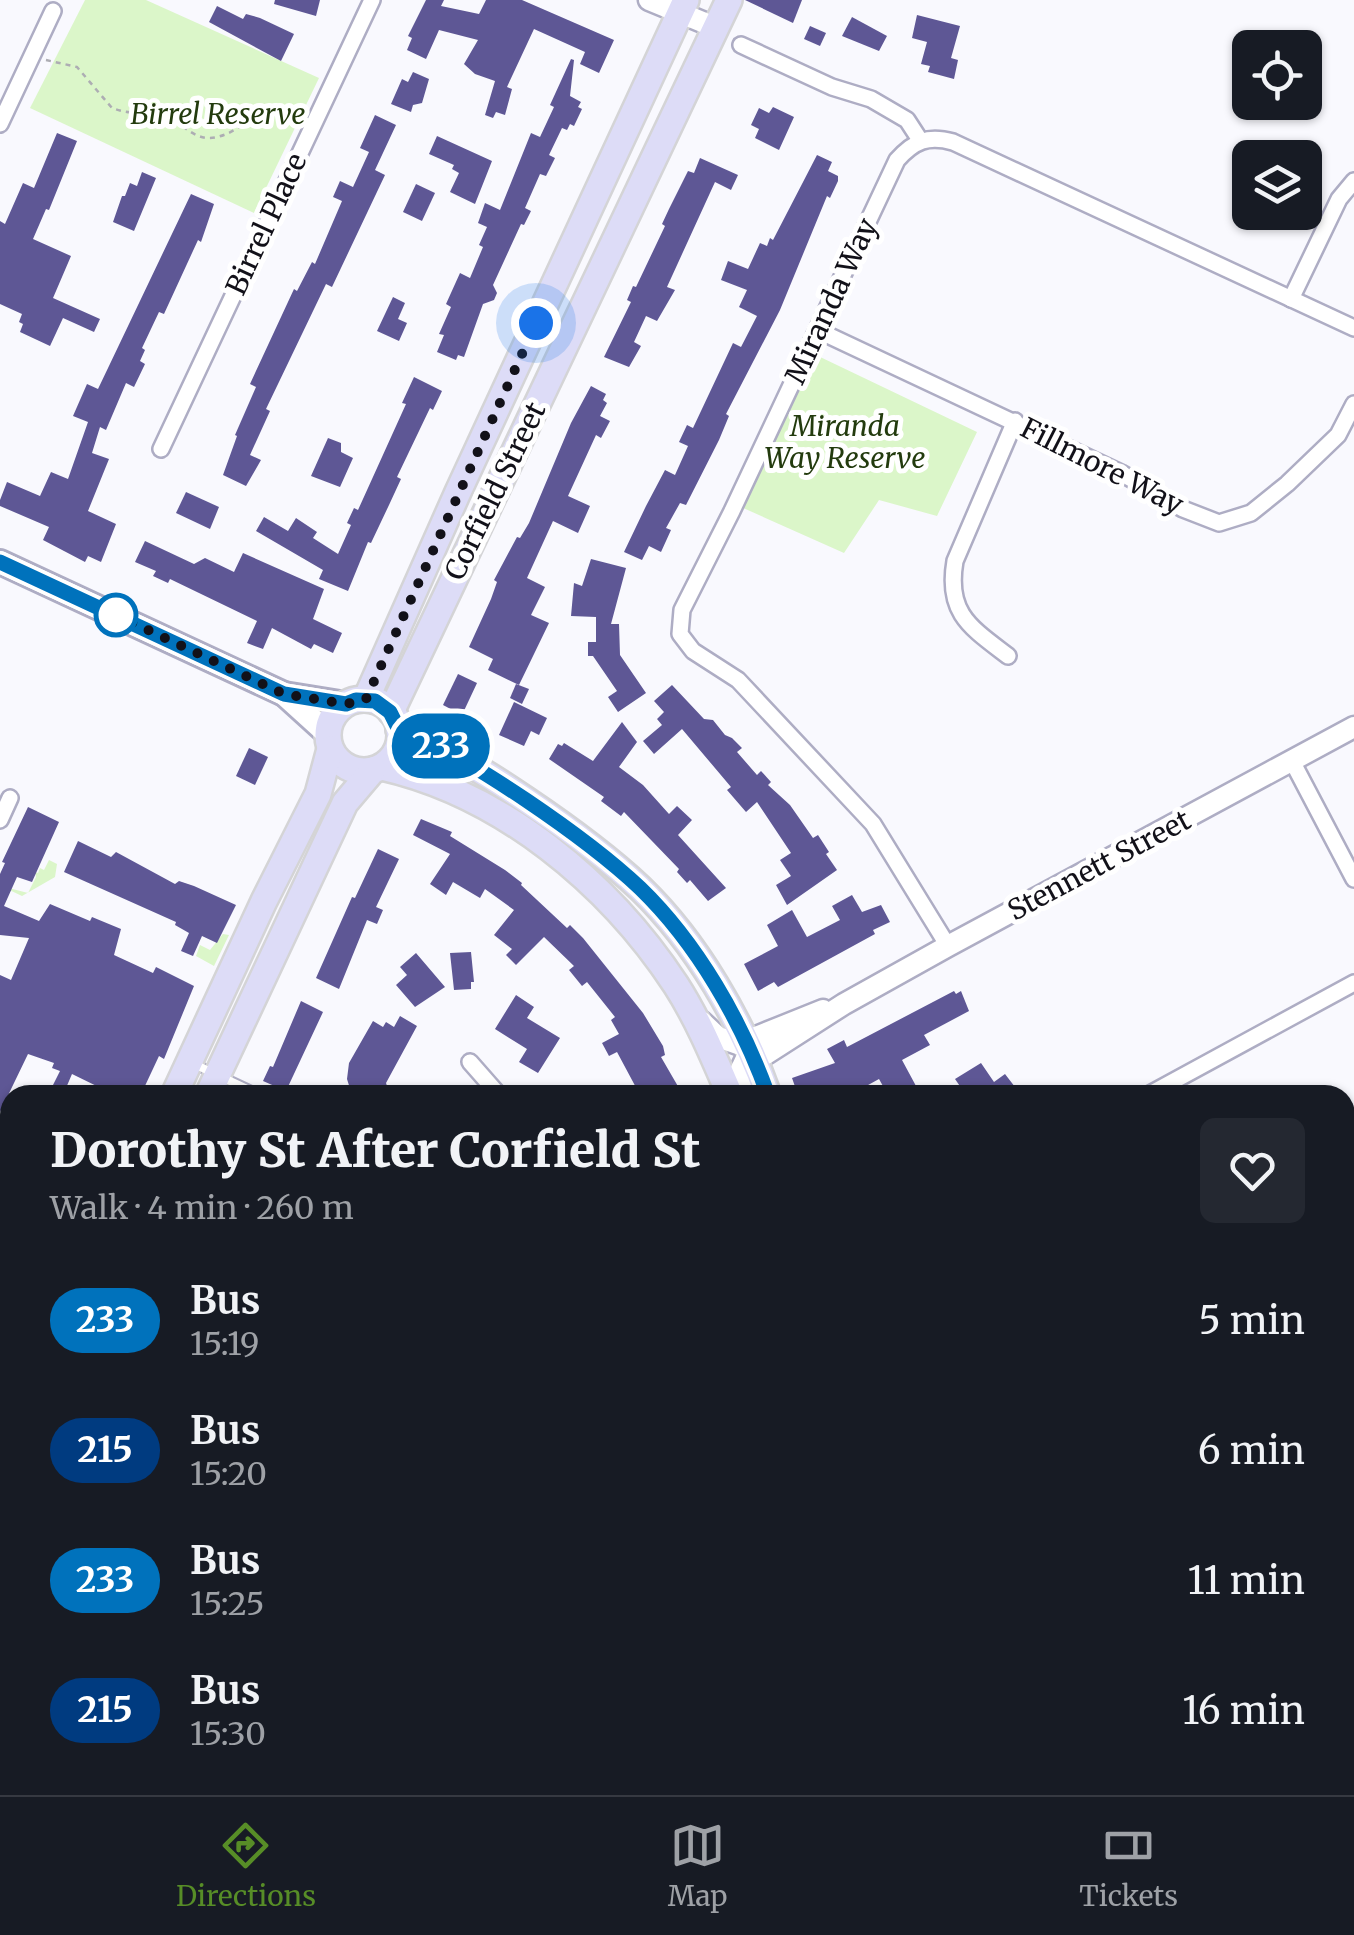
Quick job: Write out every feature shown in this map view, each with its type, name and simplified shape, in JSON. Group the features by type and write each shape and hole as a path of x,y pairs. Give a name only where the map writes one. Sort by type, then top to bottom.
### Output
{"main road":[{"name":"Corfield Street","path":"395,721 730,0"},
{"name":"Corfield Street","path":"356,702 683,7"},
{"path":"0,562 284,694 356,702 489,775 584,839 642,890 680,935 750,1050 764,1085"},
{"path":"284,694 329,741 335,758 352,770 378,768 422,776 459,792 545,846 582,877 640,936 691,1011 725,1085"},
{"path":"179,1085 318,794 330,722 356,702"},
{"path":"212,1085 346,803 396,751 395,721"}],"street":[{"name":"Birrel Place","path":"161,449 372,0"},
{"path":"649,0 683,7 717,28"},
{"path":"0,124 53,10"},
{"path":"742,44 832,87 870,99 907,120 920,140 939,138 953,142 1354,328"},
{"name":"Miranda Way","path":"920,140 897,160 682,610 680,634 693,651 738,680 873,824 948,946"},
{"path":"1291,298 1339,200 1354,181"},
{"name":"Fillmore Way","path":"817,330 1122,473 1183,509 1219,522 1251,513 1287,484 1338,435 1354,404"},
{"path":"1008,656 963,618 954,602 951,584 954,562 1015,421"},
{"name":"Stennett Street","path":"750,1050 756,1037 767,1030 844,1004 1354,727"},
{"path":"1292,761 1354,879"},
{"path":"0,820 10,798"},
{"path":"1167,1085 1354,984"},
{"path":"691,1011 718,1037 750,1050 741,1069 745,1085"},
{"path":"470,1062 490,1085"}],"lane":[{"path":"190,1062 212,1085"}],"path":[{"path":"32,56 78,67 112,108 170,118 184,130 208,138 227,132 268,108 291,105 317,117"}],"green space":[{"name":"Birrel Reserve","path":"85,0 146,0 319,78 254,213 30,108"},
{"name":"Miranda Way Reserve","path":"816,355 977,432 937,516 879,500 844,553 741,507"},
{"path":"49,860 57,864 55,877 28,892 35,872 44,870"},
{"path":"223,934 229,935 214,966 196,956 200,945 210,950"}],"building":[{"path":"275,0 320,0 316,16 274,4"},
{"path":"426,0 444,0 441,6 479,14 486,0 522,0 614,40 599,73 580,64 585,52 534,29 507,87 512,89 505,115 496,112 493,118 485,115 495,81 475,74 464,64 478,40 439,30 426,59 407,50 412,38 408,36"},
{"path":"745,0 802,0 793,23"},
{"path":"217,6 243,19 246,14 260,18 294,34 281,61 209,22"},
{"path":"917,15 960,26 951,58 958,60 954,79 928,72 930,66 921,64 927,42 912,38"},
{"path":"852,17 887,36 879,51 842,36"},
{"path":"810,26 826,33 820,46 804,39"},
{"path":"571,59 574,60 570,96 581,102 578,107 582,109 574,126 562,128 549,155 555,158 546,176 540,174 525,208 531,211 493,285 497,293 494,300 483,304 464,357 458,355 456,360 437,352 444,335 439,334 451,307 446,304 460,273 470,278 483,247 479,245 487,227 478,223 485,203 500,210 531,133 540,137"},
{"path":"413,72 429,79 422,103 413,105 411,112 391,104 402,79 408,82"},
{"path":"773,107 794,117 779,150 755,138 759,129 751,125 759,108 769,113"},
{"path":"375,115 396,125 375,170 385,175 332,287 326,284 266,409 270,411 250,455 261,460 246,486 223,475 256,387 250,384 294,289 297,291 312,262 315,264 342,201 333,197 340,181 353,187 369,152 360,148"},
{"path":"57,133 77,141 33,239 71,256 53,298 100,319 94,332 63,318 50,346 20,332 22,314 0,304 0,221 5,224 23,183 34,188"},
{"path":"437,136 492,161 475,204 450,192 459,173 452,169 454,165 429,154"},
{"path":"817,155 832,162 828,171 838,176 838,181 830,198 827,196 780,310 726,414 729,416 719,440 686,505 680,503 666,528 671,530 661,552 649,546 642,560 624,552 665,470 675,475 688,446 679,442 687,425 693,428 733,343 741,347 757,316 739,307 747,290 721,280 728,261 748,269 760,243 767,246 770,238 773,240"},
{"path":"700,158 738,175 731,190 715,182 667,287 675,290 657,321 646,316 634,342 641,346 629,367 604,357 631,302 627,300 633,286 636,287 665,226 662,224 669,209 688,171 694,173"},
{"path":"142,172 156,178 134,231 113,222 122,196 130,183 137,186"},
{"path":"416,184 435,193 422,221 403,212"},
{"path":"191,194 214,204 201,242 198,240 164,314 159,312 142,348 145,350 140,361 145,364 134,387 126,383 106,430 100,427 92,453 109,459 88,511 116,524 101,562 88,556 85,562 43,540 49,527 0,506 0,500 7,482 40,496 51,472 68,479 88,422 73,416 87,384 98,389"},
{"path":"393,297 405,303 398,319 407,323 399,341 377,331"},
{"path":"414,377 442,391 397,477 401,479 348,591 319,579 323,570 256,531 264,517 288,531 296,518 317,532 313,538 338,554 351,525 347,523 354,508 358,510 406,404 402,403"},
{"path":"591,386 606,394 603,400 607,403 600,416 610,421 601,438 596,435 568,496 590,506 578,533 553,521 527,578 545,587 531,615 549,623 519,685 488,670 493,659 469,647 491,599 497,582 494,580 529,523"},
{"path":"328,438 341,443 341,452 353,458 340,487 311,476"},
{"path":"186,492 219,507 210,529 176,513"},
{"path":"145,541 194,564 205,558 234,572 243,553 324,589 313,619 342,633 333,653 314,644 311,649 272,628 263,649 247,643 257,621 170,579 168,583 153,576 156,571 135,562"},
{"path":"591,559 626,568 611,624 619,624 620,655 646,693 618,712 608,697 617,691 593,656 588,656 588,642 596,642 596,617 571,616 574,583 582,586"},
{"path":"458,674 477,683 462,715 443,705"},
{"path":"516,684 529,689 522,704 510,698"},
{"path":"672,685 704,719 713,720 742,748 737,752 757,775 761,771 771,782 768,785 790,805 813,838 818,835 829,852 826,854 837,870 787,905 776,885 791,876 780,860 791,853 757,802 746,812 727,790 731,787 682,729 654,754 643,741 662,725 657,719 664,712 654,701"},
{"path":"514,702 547,718 539,735 531,731 524,746 499,735"},
{"path":"622,722 637,742 619,767 643,785 669,814 677,806 692,820 678,835 726,888 708,901 624,812 621,816 601,801 604,797 549,759 558,744 564,743 593,761"},
{"path":"249,748 268,757 255,785 236,776"},
{"path":"28,807 59,822 32,882 17,877 4,906 39,921 50,904 121,929 114,955 153,973 156,967 194,986 164,1059 159,1056 145,1085 95,1085 72,1074 67,1085 53,1085 60,1071 52,1068 54,1063 28,1054 13,1085 0,1085 0,975 11,980 29,938 0,935 0,874 5,863 2,862"},
{"path":"421,819 452,832 450,836 505,870 567,928 570,925 643,1013 663,1046 665,1055 661,1057 677,1085 635,1085 617,1052 609,1056 602,1043 619,1034 611,1020 615,1017 587,982 582,986 569,970 574,966 544,937 516,965 506,955 512,949 494,935 514,910 485,889 480,898 453,882 446,895 430,884 450,854 413,835"},
{"path":"78,841 111,857 116,852 175,884 179,881 194,886 236,905 217,943 202,936 193,956 181,951 189,933 176,922 64,872"},
{"path":"378,849 399,859 376,907 383,910 377,924 367,920 339,989 316,978"},
{"path":"852,895 862,912 881,905 890,922 778,987 774,982 758,991 744,964 778,946 767,925 792,910 807,937 840,920 832,906"},
{"path":"471,952 471,989 454,990 450,953"},
{"path":"416,953 445,987 415,1007 396,985 407,975 400,967"},
{"path":"954,991 961,991 969,1011 924,1035 930,1045 902,1060 915,1085 882,1085 879,1079 868,1085 794,1085 792,1078 835,1063 827,1049 844,1040 847,1047"},
{"path":"516,995 534,1007 527,1018 560,1038 538,1073 519,1062 527,1049 495,1029"},
{"path":"301,1001 323,1012 289,1085 263,1081 270,1066 273,1067"},
{"path":"400,1016 417,1026 387,1085 349,1085 349,1063 373,1021 383,1027 386,1022 394,1027"},
{"path":"981,1063 994,1082 1005,1074 1013,1085 959,1085 955,1079"}],"bus line":[{"name":"233","path":"0,562 284,694 346,704 375,701 390,712 399,730 473,764 584,839 642,890 680,935 750,1050 764,1085"}],"route":[{"path":"116,615 284,694 346,704 366,699 536,323"}]}
